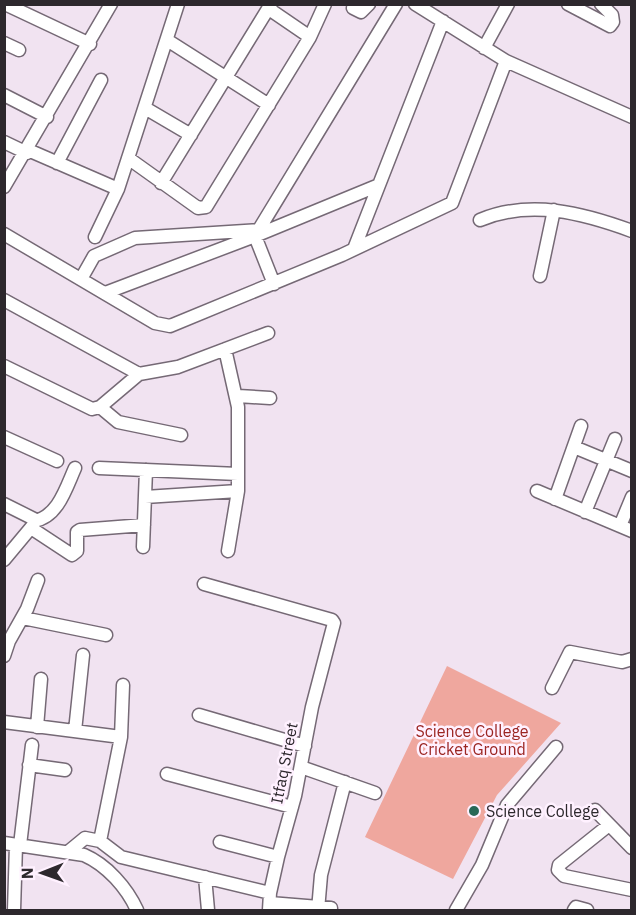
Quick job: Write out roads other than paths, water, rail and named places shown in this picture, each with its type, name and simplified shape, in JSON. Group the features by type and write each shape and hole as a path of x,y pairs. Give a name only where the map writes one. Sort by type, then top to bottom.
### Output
{"street":[{"path":"5,4 90,44"},
{"path":"95,237 118,189 178,4"},
{"path":"129,158 198,208 206,207 310,37 326,4"},
{"path":"353,8 361,12 369,4"},
{"path":"274,284 258,233 396,4"},
{"path":"416,4 506,61 632,117"},
{"path":"484,48 508,4"},
{"path":"568,4 610,26 613,22 612,15 601,4"},
{"path":"4,187 28,151 90,44 107,6"},
{"path":"161,183 270,7 310,37"},
{"path":"354,249 443,21"},
{"path":"167,40 269,105"},
{"path":"4,43 19,50"},
{"path":"4,234 162,327 170,326 274,284 452,203 506,61"},
{"path":"57,163 101,80"},
{"path":"4,95 47,117"},
{"path":"146,108 191,135"},
{"path":"4,142 118,189"},
{"path":"105,293 379,185"},
{"path":"480,220 514,210 554,210 632,231"},
{"path":"540,276 554,210"},
{"path":"81,279 89,261 94,256 135,238 258,233"},
{"path":"5,302 139,374"},
{"path":"100,408 139,374 178,367 268,333"},
{"path":"225,349 238,396 237,491 228,551"},
{"path":"4,366 86,408 100,408 118,422 181,435"},
{"path":"238,396 270,398"},
{"path":"555,499 581,426"},
{"path":"4,437 57,461"},
{"path":"585,512 615,439"},
{"path":"574,447 632,471"},
{"path":"4,560 33,524 51,513 75,468"},
{"path":"99,468 238,474"},
{"path":"143,547 146,470"},
{"path":"145,497 237,491"},
{"path":"537,491 626,529 632,497"},
{"path":"4,504 32,517 33,524 72,555 76,551 77,531 144,525"},
{"path":"4,656 9,641 23,618 38,580"},
{"name":"Itfaq Street","path":"204,584 332,620 334,623 304,746 292,807 278,857 270,902"},
{"path":"23,618 106,635"},
{"path":"552,688 570,652 622,662 632,659"},
{"path":"75,731 83,655"},
{"path":"37,727 40,679"},
{"path":"100,841 121,737 123,685"},
{"path":"199,715 304,746"},
{"path":"4,723 121,737"},
{"path":"14,910 14,844 32,745"},
{"path":"456,910 482,865 507,805 556,747"},
{"path":"29,765 65,770"},
{"path":"301,767 375,793"},
{"path":"167,774 292,807"},
{"path":"318,909 321,876 345,782"},
{"path":"595,810 632,848"},
{"path":"609,825 560,865 558,870 564,876 632,890"},
{"path":"68,852 85,838 100,841 121,857 205,877 270,902 318,909 331,908"},
{"path":"220,842 278,857"},
{"path":"14,844 84,855 100,864 132,899 136,910"},
{"path":"205,877 208,910"},
{"path":"574,910 576,908 587,910"}],"place":[{"name":"Science College","path":"474,811"}],"park label":[{"name":"Science College Cricket Ground","path":"472,740"}]}
